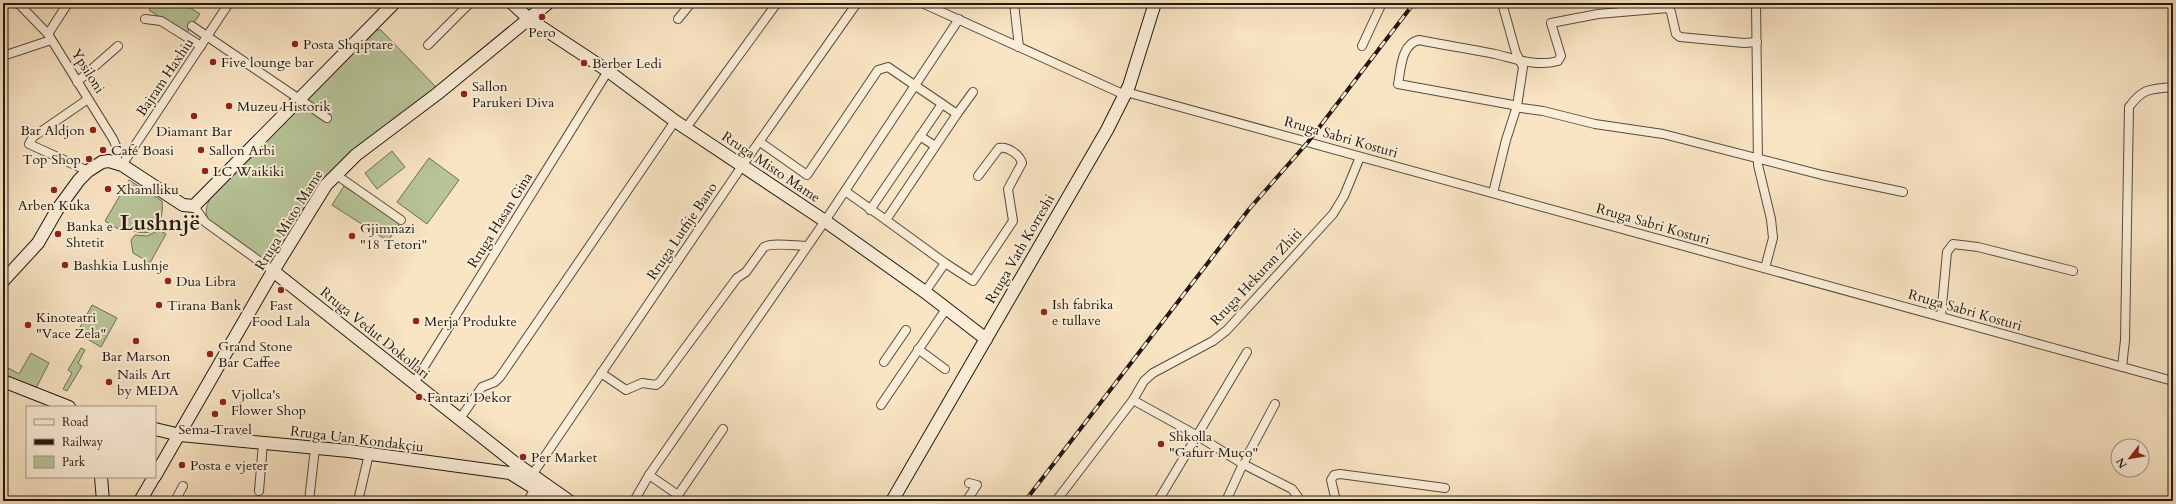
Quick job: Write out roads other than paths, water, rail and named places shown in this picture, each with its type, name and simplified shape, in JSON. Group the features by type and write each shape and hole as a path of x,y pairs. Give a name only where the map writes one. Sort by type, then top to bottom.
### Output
{"main road":[{"path":"3,281 33,249 64,200 88,171 102,162 120,163 183,205 194,206 394,3"},
{"name":"Rruga Misto Mame","path":"512,3 608,71 675,121 825,221 925,292 986,339"},
{"name":"Rruga Misto Mame","path":"520,3 534,19"},
{"name":"Rruga Misto Mame","path":"156,474 273,271 326,185 335,174 356,155 438,94 534,19 548,3"},
{"name":"Rruga Vath Korreshi","path":"892,501 1109,127 1140,56 1156,3"},
{"name":"Rruga Vedut Dokollari","path":"273,271 510,460 533,482"},
{"path":"3,381 66,406"},
{"name":"Rruga Uan Kondakçiu","path":"156,429 180,435 369,454 508,473 533,482"},
{"path":"508,473 514,468 510,460"},
{"path":"101,478 103,501"},
{"name":"Rruga Misto Mame","path":"140,501 154,478"},
{"path":"533,482 555,501"},
{"path":"533,482 569,501"}],"street":[{"name":"Ypsiloni","path":"18,3 49,37 117,148 120,163"},
{"path":"3,56 49,37 68,3"},
{"name":"Bajram Haxhiu","path":"120,163 229,3"},
{"path":"428,45 470,3"},
{"path":"678,19 690,3"},
{"path":"686,128 777,3"},
{"name":"Rruga Lutfije Bano","path":"528,501 533,482 601,373 742,166 857,3"},
{"name":"Rruga Sabri Kosturi","path":"922,3 1125,93 2173,381"},
{"path":"1014,3 1019,47"},
{"path":"1362,46 1382,3"},
{"path":"1493,193 1506,140 1517,106 1523,67 1516,53 1502,3"},
{"path":"1756,3 1758,158 1773,238 1765,268"},
{"path":"1757,42 1744,43 1680,37 1674,30 1671,12 1668,8 1598,14 1551,23 1561,56 1558,61 1538,63 1521,61 1495,54 1419,40 1409,44 1405,50 1398,84 1517,106 1596,124 1663,134 1903,192"},
{"path":"145,19 161,21 201,46"},
{"path":"634,501 649,475 825,221 959,19"},
{"path":"192,26 327,118"},
{"path":"77,82 118,46"},
{"path":"760,142 807,175 878,70 888,68 957,114"},
{"name":"Rruga Hasan Gina","path":"414,383 608,71"},
{"path":"2122,367 2125,340 2129,107 2138,94 2153,88 2173,87"},
{"path":"886,220 972,92"},
{"path":"88,99 33,137 29,144 88,171"},
{"path":"870,210 942,104"},
{"path":"459,420 482,387 495,382 500,377 675,121"},
{"path":"920,136 935,146"},
{"path":"844,191 945,264 973,282 1014,220 1008,189 1022,163 1018,156 1004,147 999,148 978,176"},
{"name":"Rruga Hekuran Zhiti","path":"1056,501 1133,400 1144,381 1153,373 1213,341 1254,301 1333,214 1344,196 1360,157"},
{"path":"335,174 401,220"},
{"name":"Rruga Vedut Dokollari","path":"194,206 205,222 273,271"},
{"path":"601,373 626,390 642,384 656,385 660,382 737,278 746,272 764,246 773,244 778,246 807,246"},
{"path":"1941,317 1947,252 1953,244 1986,248 2074,271"},
{"path":"925,292 945,264"},
{"path":"880,406 946,309"},
{"path":"884,362 906,330"},
{"path":"918,350 945,369"},
{"path":"1158,501 1198,436 1246,352"},
{"path":"1133,400 1198,436 1243,464 1292,489 1298,497 1297,501"},
{"path":"1226,501 1243,464 1275,404"},
{"path":"649,475 676,498 723,429"},
{"path":"259,491 264,443"},
{"path":"309,501 314,448"},
{"path":"358,501 369,454"},
{"path":"1336,501 1331,480 1334,475 1340,474 1445,488"},
{"path":"969,483 977,485 967,500 969,501"},
{"path":"175,501 183,486"}],"railway":[{"path":"1025,501 1250,208 1308,142 1414,3"}],"place":[{"name":"Pero","path":"542,17"},
{"name":"Posta Shqiptare","path":"295,44"},
{"name":"Five lounge bar","path":"213,62"},
{"name":"Berber Ledi","path":"584,63"},
{"name":"Sallon Parukeri Diva","path":"464,94"},
{"name":"Muzeu Historik","path":"229,106"},
{"name":"Diamant Bar","path":"194,116"},
{"name":"Bar Aldjon","path":"93,130"},
{"name":"Café Boasi","path":"103,150"},
{"name":"Sallon Arbi","path":"201,150"},
{"name":"Top Shop","path":"89,159"},
{"name":"LC Waikiki","path":"205,171"},
{"name":"Xhamlliku","path":"108,189"},
{"name":"Arben Kuka","path":"54,190"},
{"name":"Banka e Shtetit","path":"58,234"},
{"name":"Gjimnazi \"18 Tetori\"","path":"352,236"},
{"name":"Bashkia Lushnje","path":"65,265"},
{"name":"Dua Libra","path":"168,281"},
{"name":"Fast Food Lala","path":"281,290"},
{"name":"Tirana Bank","path":"159,305"},
{"name":"Ish fabrika e tullave","path":"1044,312"},
{"name":"Merja Produkte","path":"416,321"},
{"name":"Kinoteatri \"Vace Zela\"","path":"28,325"},
{"name":"Bar Marson","path":"136,341"},
{"name":"Grand Stone Bar Caffee","path":"210,354"},
{"name":"Nails Art by MEDA","path":"109,382"},
{"name":"Fantazi Dekor","path":"419,397"},
{"name":"Vjollca's Flower Shop","path":"223,402"},
{"name":"Sema Travel","path":"215,414"},
{"name":"Shkolla \"Gafurr Muço\"","path":"1161,444"},
{"name":"Per Market","path":"523,457"},
{"name":"Posta e vjeter","path":"182,465"}],"district":[{"name":"Lushnjë","path":"160,223"}]}
